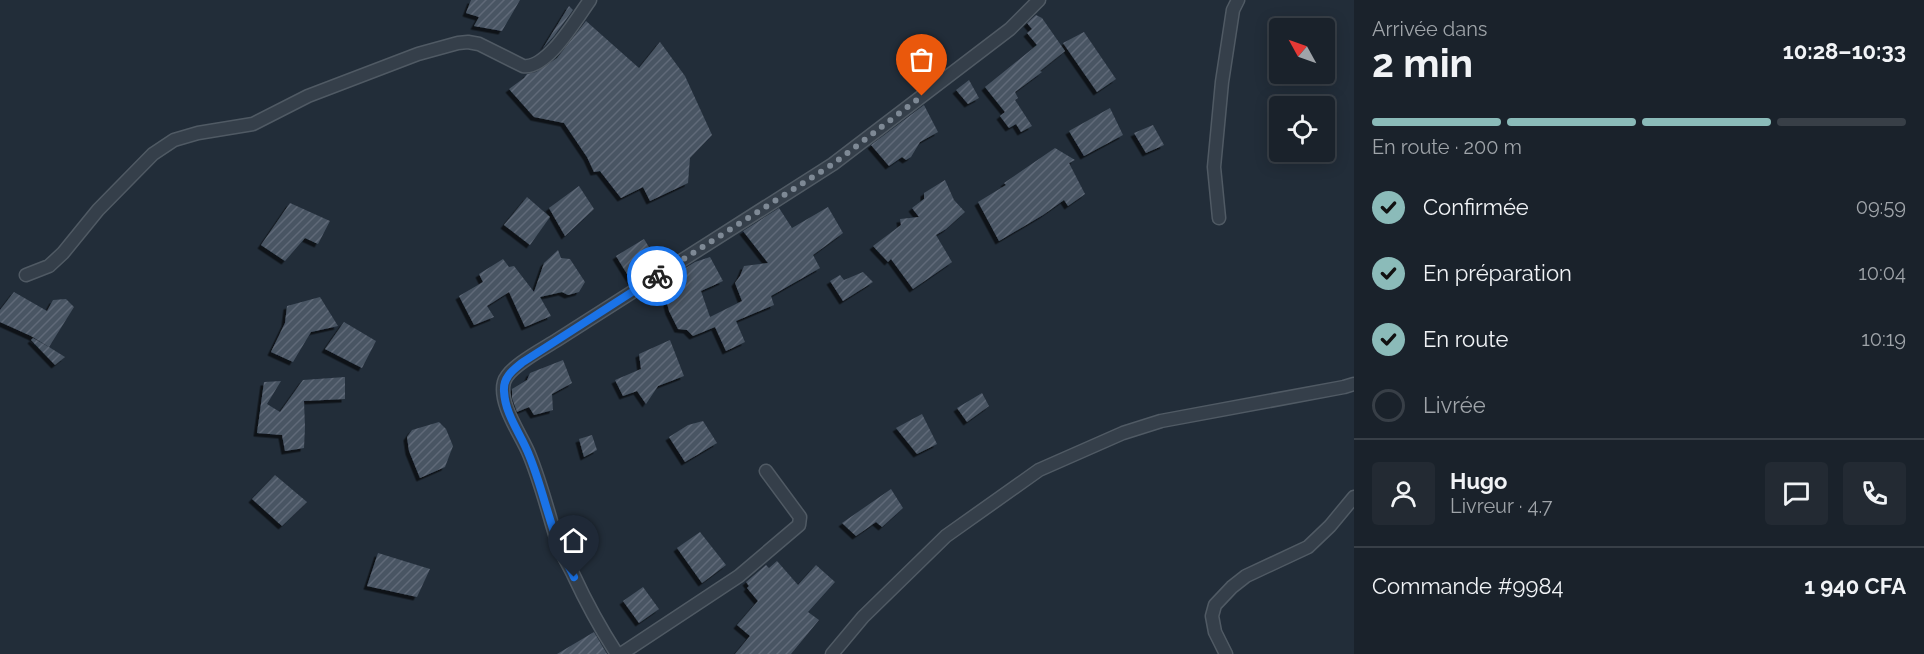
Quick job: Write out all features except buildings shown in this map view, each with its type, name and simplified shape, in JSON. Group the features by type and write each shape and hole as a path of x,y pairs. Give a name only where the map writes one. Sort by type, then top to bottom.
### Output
{"street":[{"path":"26,274 49,266 63,253 98,210 153,154 174,140 253,123 308,96 418,54 458,43 479,44 523,66 530,67 549,55 590,0"},
{"path":"766,471 800,517 799,525 739,576 619,654 602,631 558,544 528,452 508,408 504,382 523,362 833,164 1010,28 1039,0"},
{"path":"1219,218 1214,166 1222,82 1233,10 1238,0"},
{"path":"832,654 863,617 946,536 1039,470 1123,433 1161,421 1354,384"},
{"path":"1226,654 1215,632 1212,616 1215,605 1246,576 1308,547 1330,526 1354,497"}],"way so far":[{"path":"657,276 833,164 922,96"}],"route":[{"path":"574,577 558,544 528,452 514,425 504,393 504,382 523,362 657,276"}]}
